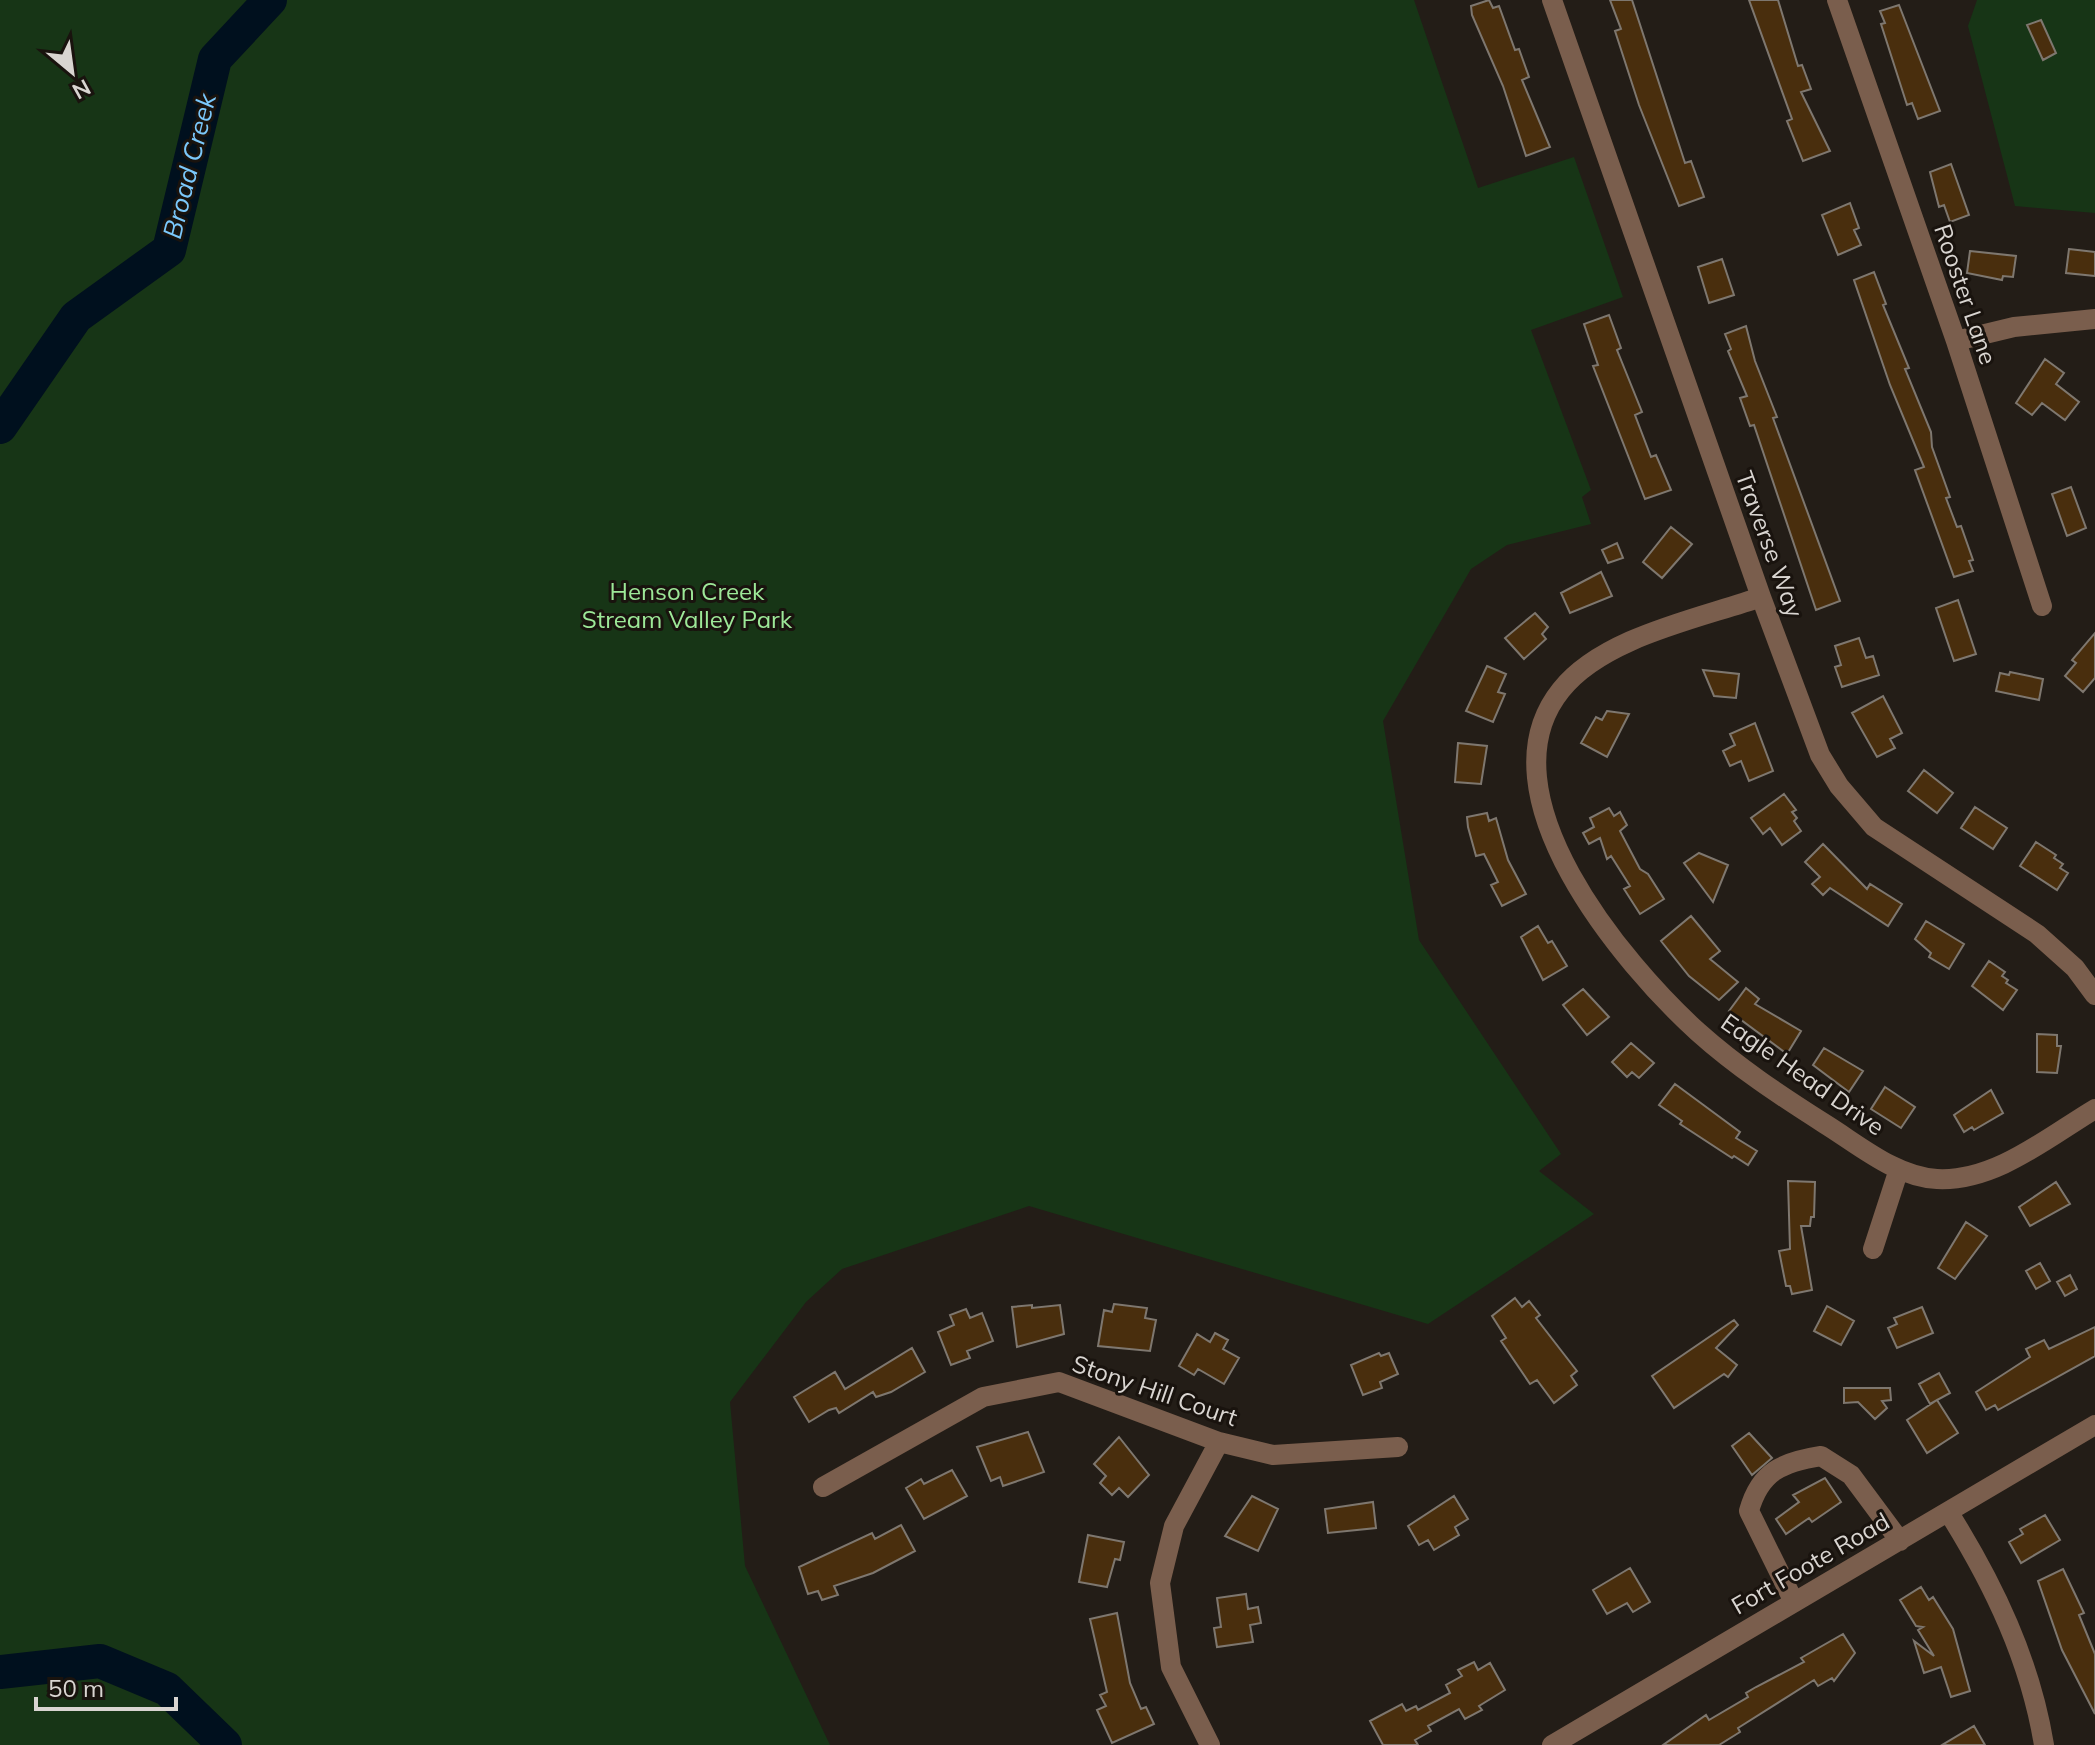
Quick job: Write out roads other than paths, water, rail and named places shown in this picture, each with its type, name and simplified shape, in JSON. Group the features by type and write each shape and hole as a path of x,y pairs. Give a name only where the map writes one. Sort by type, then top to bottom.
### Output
{"street":[{"name":"Traverse Way","path":"1552,0 1761,597 1820,755 1855,808 1898,843 2037,934 2075,968 2095,995"},
{"name":"Rooster Lane","path":"1837,0 1956,341 2042,606"},
{"path":"1956,341 2014,327 2095,319"},
{"name":"Eagle Head Drive","path":"1761,597 1632,642 1583,666 1559,691 1544,724 1537,773 1541,802 1557,843 1595,914 1622,952 1669,1005 1731,1060 1899,1169 1940,1180 1995,1169 2095,1109"},
{"path":"1873,1249 1899,1169"},
{"name":"Stony Hill Court","path":"823,1487 983,1397 1059,1382 1219,1442 1273,1455 1398,1447"},
{"name":"Fort Foote Road","path":"1552,1745 2095,1425"},
{"path":"1210,1745 1171,1667 1160,1583 1174,1526 1219,1442"},
{"path":"1794,1602 1749,1511 1755,1488 1787,1461 1821,1456 1851,1475 1900,1541"},
{"path":"1949,1513 1986,1572 2012,1632 2030,1680 2044,1745"}],"waterway":[{"name":"Broad Creek","path":"0,427 76,317 169,250 215,59 270,0"},
{"name":"Broad Creek","path":"0,1672 100,1661 167,1689 225,1745"}],"park label":[{"name":"Henson Creek Stream Valley Park","path":"687,605"}]}
